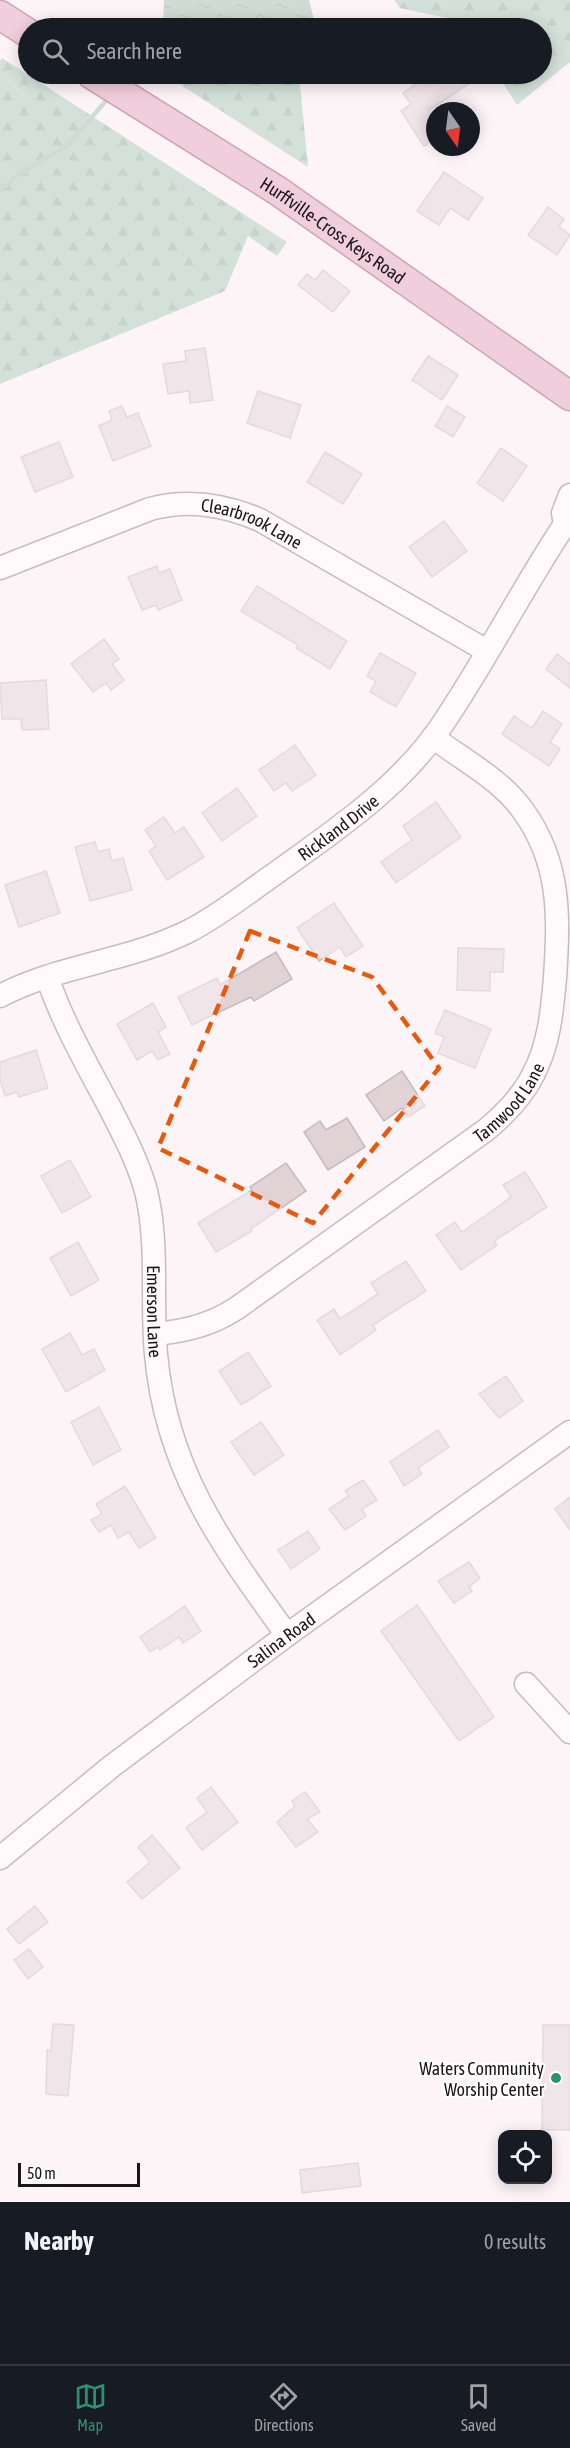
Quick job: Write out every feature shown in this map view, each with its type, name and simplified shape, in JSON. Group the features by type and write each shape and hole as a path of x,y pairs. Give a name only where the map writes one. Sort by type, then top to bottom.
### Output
{"main road":[{"path":"0,15 18,27"},
{"name":"Hurffville-Cross Keys Road","path":"106,84 278,191 570,396"}],"street":[{"name":"Rickland Drive","path":"0,996 47,977 170,939 205,922 353,817 392,783 433,737 541,560 567,523 563,513 570,495"},
{"name":"Clearbrook Lane","path":"0,568 150,508 172,504 209,504 260,520 487,651"},
{"name":"Tamwood Lane","path":"155,1334 200,1327 214,1322 237,1308 486,1130 517,1100 536,1069 546,1045 551,1021 558,936 557,902 548,859 532,824 506,790 484,771 433,737"},
{"name":"Emerson Lane","path":"47,977 60,1012 133,1154 144,1184 152,1233 158,1370 167,1416 193,1489 206,1517 231,1557 287,1635"},
{"name":"Salina Road","path":"0,1858 112,1766 287,1635 570,1432"},
{"path":"526,1684 570,1732"}],"highlighted area":[{"path":"250,931 372,977 439,1068 313,1223 158,1148"}],"green space":[{"path":"394,0 570,0 570,62 552,77 552,18 446,18 400,8"},
{"path":"2,58 18,68 18,84 42,84 287,242 277,256 248,236 225,291 0,384 0,61"},
{"path":"179,84 300,84 308,167"},
{"path":"503,84 543,84 517,105"}],"water":[{"path":"164,0 309,0 314,18 163,18"}],"building":[{"path":"416,84 426,86 429,84 469,84 441,102 426,102 426,145 424,146 401,111 411,104 403,93"},
{"path":"444,172 483,198 468,220 450,208 439,225 417,211"},
{"path":"548,207 564,219 559,227 570,235 557,255 528,235"},
{"path":"323,270 350,291 333,312 298,285 307,274 315,280"},
{"path":"205,348 213,400 190,403 189,391 168,394 163,364 186,361 185,351"},
{"path":"428,356 458,375 442,400 412,380"},
{"path":"258,391 301,405 290,438 247,423"},
{"path":"122,406 127,417 138,413 151,446 113,461 99,426 112,420 109,411"},
{"path":"447,406 465,417 453,437 435,426"},
{"path":"59,442 73,477 35,492 21,457"},
{"path":"501,448 527,466 503,501 477,483"},
{"path":"325,452 362,474 343,504 307,482"},
{"path":"444,521 467,551 432,577 409,547"},
{"path":"157,566 159,573 170,569 182,600 158,610 156,605 142,610 128,577"},
{"path":"257,586 347,641 330,669 296,648 298,645 241,611"},
{"path":"104,639 119,659 112,664 124,680 111,690 106,683 93,692 71,664"},
{"path":"380,653 416,673 396,707 370,692 376,681 367,676"},
{"path":"557,654 570,664 570,688 546,669"},
{"path":"46,680 49,729 22,730 21,719 2,719 0,683"},
{"path":"543,711 562,724 550,742 560,749 549,766 502,734 514,716 532,728"},
{"path":"295,745 316,775 292,791 286,783 274,791 259,770"},
{"path":"237,788 257,816 222,841 202,813"},
{"path":"436,802 461,837 396,883 381,862 412,840 403,826"},
{"path":"164,817 175,833 184,827 204,857 167,880 149,851 156,846 145,830"},
{"path":"95,842 98,852 109,849 112,861 123,858 132,890 90,901 75,847"},
{"path":"46,871 60,913 19,927 5,885"},
{"path":"334,903 363,946 346,957 340,947 319,961 297,928"},
{"path":"458,948 504,949 503,972 490,972 490,991 457,990"},
{"path":"276,952 292,979 254,1001 251,997 192,1025 178,997 217,978 220,985"},
{"path":"153,1003 166,1027 158,1032 170,1054 158,1060 152,1051 137,1060 117,1024"},
{"path":"445,1010 491,1029 475,1068 438,1053 444,1037 435,1033"},
{"path":"36,1050 48,1088 19,1097 17,1092 5,1096 0,1080 0,1062"},
{"path":"402,1071 425,1106 408,1117 402,1108 384,1121 366,1095"},
{"path":"347,1118 365,1147 328,1170 304,1132 320,1121 326,1130"},
{"path":"70,1160 91,1197 62,1213 41,1176"},
{"path":"286,1163 306,1191 251,1229 252,1231 216,1252 198,1223 252,1190 250,1187"},
{"path":"525,1172 547,1207 494,1241 497,1245 461,1270 436,1235 455,1222 462,1232 496,1208 511,1197 503,1185"},
{"path":"78,1242 99,1280 71,1296 50,1258"},
{"path":"406,1261 426,1291 373,1325 376,1330 340,1355 317,1320 334,1309 340,1319 378,1294 371,1283"},
{"path":"70,1333 82,1355 94,1349 105,1370 66,1392 42,1349"},
{"path":"248,1352 271,1386 241,1405 219,1371"},
{"path":"506,1376 523,1401 499,1418 479,1394"},
{"path":"99,1407 121,1450 93,1465 71,1422"},
{"path":"261,1422 284,1455 254,1475 231,1442"},
{"path":"438,1430 449,1447 418,1468 422,1474 404,1486 390,1462"},
{"path":"363,1480 377,1500 362,1509 366,1516 345,1530 329,1509 349,1496 345,1491"},
{"path":"125,1486 156,1538 139,1548 129,1532 118,1538 111,1525 99,1532 91,1520 102,1514 96,1504"},
{"path":"570,1497 570,1530 555,1509"},
{"path":"308,1531 320,1549 291,1569 278,1550"},
{"path":"469,1562 480,1578 469,1587 472,1591 454,1603 438,1581"},
{"path":"417,1605 494,1717 459,1741 381,1631"},
{"path":"185,1606 201,1631 183,1643 179,1637 160,1650 158,1647 150,1652 140,1637"},
{"path":"211,1787 238,1822 202,1850 186,1828 207,1812 197,1798"},
{"path":"305,1792 320,1812 307,1819 318,1832 296,1847 277,1822 295,1806 292,1801"},
{"path":"152,1835 180,1868 142,1899 127,1882 150,1862 138,1847"},
{"path":"35,1906 48,1922 19,1944 7,1929"},
{"path":"29,1949 43,1967 28,1979 14,1960"},
{"path":"53,2024 74,2025 68,2096 46,2094 47,2050 51,2051"},
{"name":"Waters Community Worship Center","path":"543,2025 570,2025 570,2130 542,2130"},
{"path":"358,2163 361,2186 302,2193 300,2170"}],"waterway":[{"path":"0,191 16,176 68,145 110,96"}],"place":[{"name":"Waters Community Worship Center","path":"556,2078"}]}
